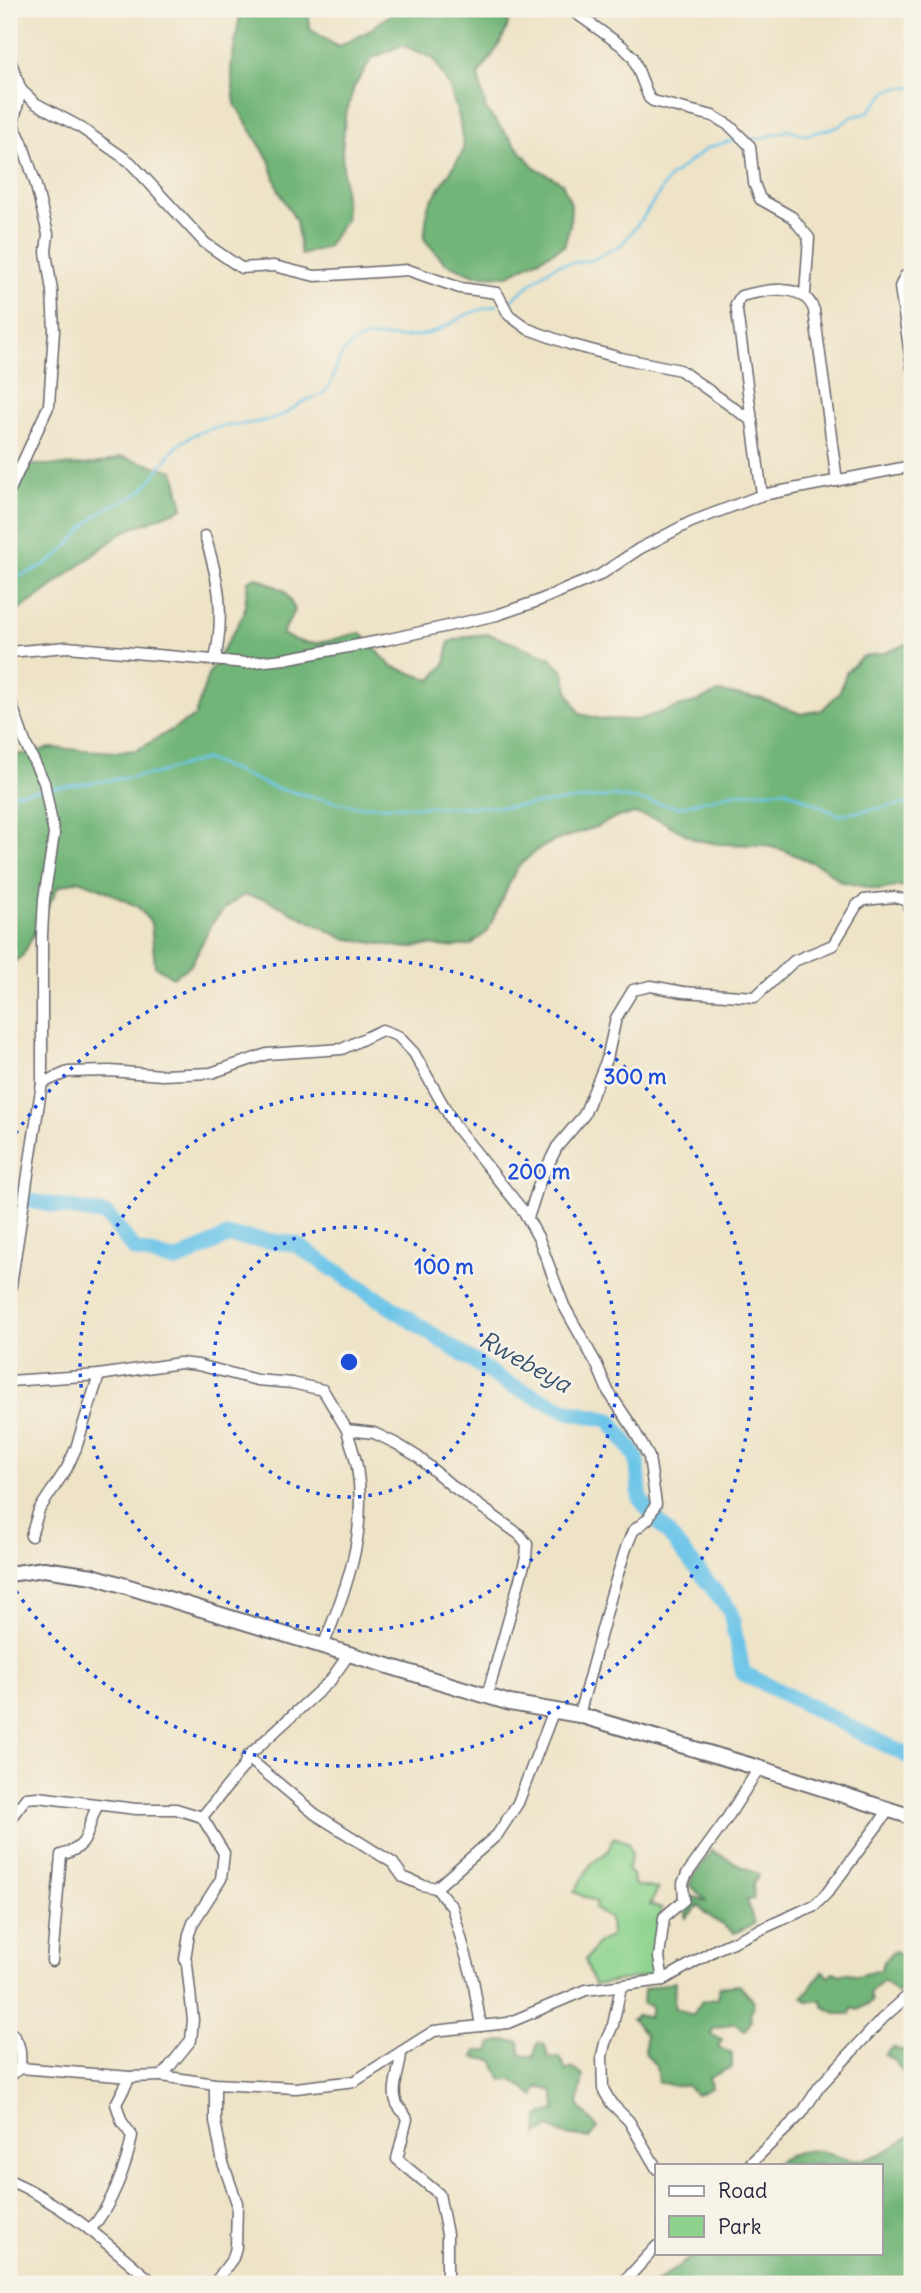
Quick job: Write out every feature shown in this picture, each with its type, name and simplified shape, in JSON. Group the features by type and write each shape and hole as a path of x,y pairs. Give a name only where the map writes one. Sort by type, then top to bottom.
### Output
{"main road":[{"path":"9,1574 44,1569 93,1576 510,1703 579,1715 912,1817"}],"street":[{"path":"570,9 633,57 649,98 653,101 713,116 730,126 750,146 754,183 760,199 792,217 809,239 805,294 814,310 837,481"},
{"path":"9,57 21,90 35,103 88,132 130,162 205,243 241,268 274,266 315,276 408,270 460,288 497,293 509,315 528,329 608,355 680,370 752,421"},
{"path":"9,492 49,405 54,331 46,252 48,234 35,183 11,120 21,90"},
{"path":"912,273 905,276 900,287 912,368"},
{"path":"762,495 736,311 737,299 754,293 791,290 805,294"},
{"path":"9,652 67,647 246,663 284,659 385,640 497,615 536,603 600,575 639,549 691,522 762,495 912,466"},
{"path":"205,536 218,578 219,640 215,660"},
{"path":"9,696 26,745 44,782 52,819 52,850 44,899 42,935 42,1083 9,1298"},
{"path":"528,1218 540,1181 557,1147 584,1115 607,1059 617,1018 633,990 651,986 683,992 755,997 794,961 833,945 857,905 864,900 894,897 905,900 912,922"},
{"path":"42,1083 68,1072 110,1071 156,1075 211,1073 267,1054 287,1055 342,1049 382,1030 398,1036 414,1053 455,1126 528,1218 565,1307 608,1391 649,1458 656,1504 648,1519 633,1531 626,1548 579,1715"},
{"path":"9,1381 99,1375 180,1363 323,1391 347,1430 357,1468 359,1514 357,1546 347,1588 323,1646"},
{"path":"30,1536 39,1510 67,1468 76,1448 99,1375"},
{"path":"347,1430 374,1433 418,1457 452,1486 520,1535 527,1544 526,1558 487,1696"},
{"path":"202,1817 244,1766 247,1757 330,1681 349,1654"},
{"path":"436,1888 498,1835 518,1803 554,1710"},
{"path":"247,1757 315,1814 393,1863 403,1877 436,1888 452,1907 473,1980 481,2026"},
{"path":"663,1980 659,1958 664,1917 684,1900 683,1883 687,1874 759,1768"},
{"path":"9,1817 26,1798 38,1797 98,1805 176,1809 202,1817 224,1853 221,1878 189,1934 185,1959 193,2020 191,2040 162,2076"},
{"path":"52,1961 61,1854 78,1849 83,1843 98,1805"},
{"path":"9,2077 20,2068 130,2077 162,2076 215,2084 296,2088 355,2081 434,2031 508,2023 586,1990 663,1980 717,1949 815,1905 835,1883 889,1810"},
{"path":"621,1986 613,2025 604,2043 603,2089 611,2103 629,2121 655,2166"},
{"path":"750,2164 802,2113 819,2087 883,2018 912,1992"},
{"path":"9,2031 17,2038 21,2052 20,2068"},
{"path":"401,2052 396,2094 397,2103 407,2119 397,2159 439,2194 447,2234 447,2284"},
{"path":"90,2230 98,2221 128,2158 132,2136 122,2122 116,2104 130,2077"},
{"path":"214,2284 233,2258 236,2247 237,2203 223,2163 215,2121 215,2084"},
{"path":"9,2180 29,2189 90,2230 155,2284"},
{"path":"622,2284 655,2248"}],"green space":[{"path":"241,9 308,9 310,29 338,47 367,32 398,9 508,9 508,26 478,75 486,110 533,166 562,183 571,204 570,225 564,246 507,276 475,275 445,263 424,239 428,206 464,150 459,117 449,86 433,58 402,45 372,58 354,87 345,118 342,151 346,219 327,247 301,255 296,221 279,191 269,160 235,104 231,67"},
{"path":"122,457 174,471 183,508 123,532 21,609 9,613 9,465 80,465"},
{"path":"256,577 285,591 295,610 282,634 294,640 313,643 361,633 391,666 431,680 445,664 449,642 468,636 489,634 550,657 564,673 569,694 580,714 601,719 637,720 719,692 763,699 801,714 822,710 839,693 847,671 862,657 884,653 912,642 912,887 879,890 840,881 823,867 783,850 763,845 719,844 696,840 660,820 637,814 616,817 535,851 516,869 487,932 470,945 407,948 343,938 266,899 244,895 226,907 212,923 191,965 173,977 155,966 151,923 138,907 79,880 58,887 23,955 9,966 9,754 25,754 51,748 116,752 137,750 195,716 208,675 244,614 248,581"},
{"path":"613,1837 628,1842 632,1854 627,1871 633,1875 634,1885 658,1889 650,1905 662,1909 659,1920 658,1974 594,1985 585,1960 600,1941 611,1937 610,1919 595,1909 596,1902 574,1892 591,1864 608,1851"},
{"path":"709,1849 759,1875 753,1884 754,1899 747,1900 754,1924 734,1933 705,1913 699,1905 686,1918 686,1906 694,1897 707,1901 689,1884 711,1852"},
{"path":"894,1951 912,1961 912,1982 897,1993 883,1980 870,1993 872,2001 858,2010 852,2008 850,2014 838,2014 823,2006 822,2000 808,2001 803,1997 823,1971 829,1976 833,1972 841,1975 846,1972 857,1976 880,1970 883,1962"},
{"path":"675,1981 674,2007 692,2016 702,2001 717,1999 719,1987 739,1985 754,2001 751,2021 745,2031 734,2023 713,2029 711,2035 722,2039 718,2047 732,2054 732,2067 709,2077 711,2088 696,2095 686,2085 675,2086 658,2082 656,2066 645,2053 646,2035 632,2019 638,2015 649,2018 651,2006 643,2004 644,1989"},
{"path":"912,2038 912,2111 909,2111 910,2081 894,2060 885,2055 892,2047 902,2051"},
{"path":"503,2040 519,2042 521,2055 533,2057 538,2042 545,2045 548,2058 560,2057 566,2071 572,2068 583,2076 578,2105 598,2128 590,2138 565,2135 550,2127 537,2135 539,2116 556,2110 553,2091 539,2087 534,2096 511,2079 502,2081 493,2060 474,2058 476,2051 489,2051 492,2043"},
{"path":"912,2134 912,2284 654,2284 696,2254 883,2254 883,2164 775,2164 787,2156 808,2151 851,2160 865,2159 900,2143"}],"waterway":[{"path":"747,139 758,139 789,130 805,135 838,127 851,117 867,113 889,90 912,88"},
{"path":"510,301 557,265 592,260 621,245 669,178 707,148 737,139"},
{"path":"9,580 51,561 101,512 138,493 172,452 195,434 219,427 268,420 322,394 331,382 342,355 355,342 374,337 425,334 439,330 470,313 497,305"},
{"path":"9,794 154,774 205,759 275,788 353,806 509,807 613,796 679,807 734,793 786,790 839,815 903,804 912,805"},
{"name":"Rwebeya","path":"9,1192 20,1196"},
{"name":"Rwebeya","path":"31,1201 107,1215 135,1250 176,1261 228,1236 295,1244 506,1383 570,1412 610,1420 637,1458 640,1499 730,1610 743,1673 912,1758"}]}
